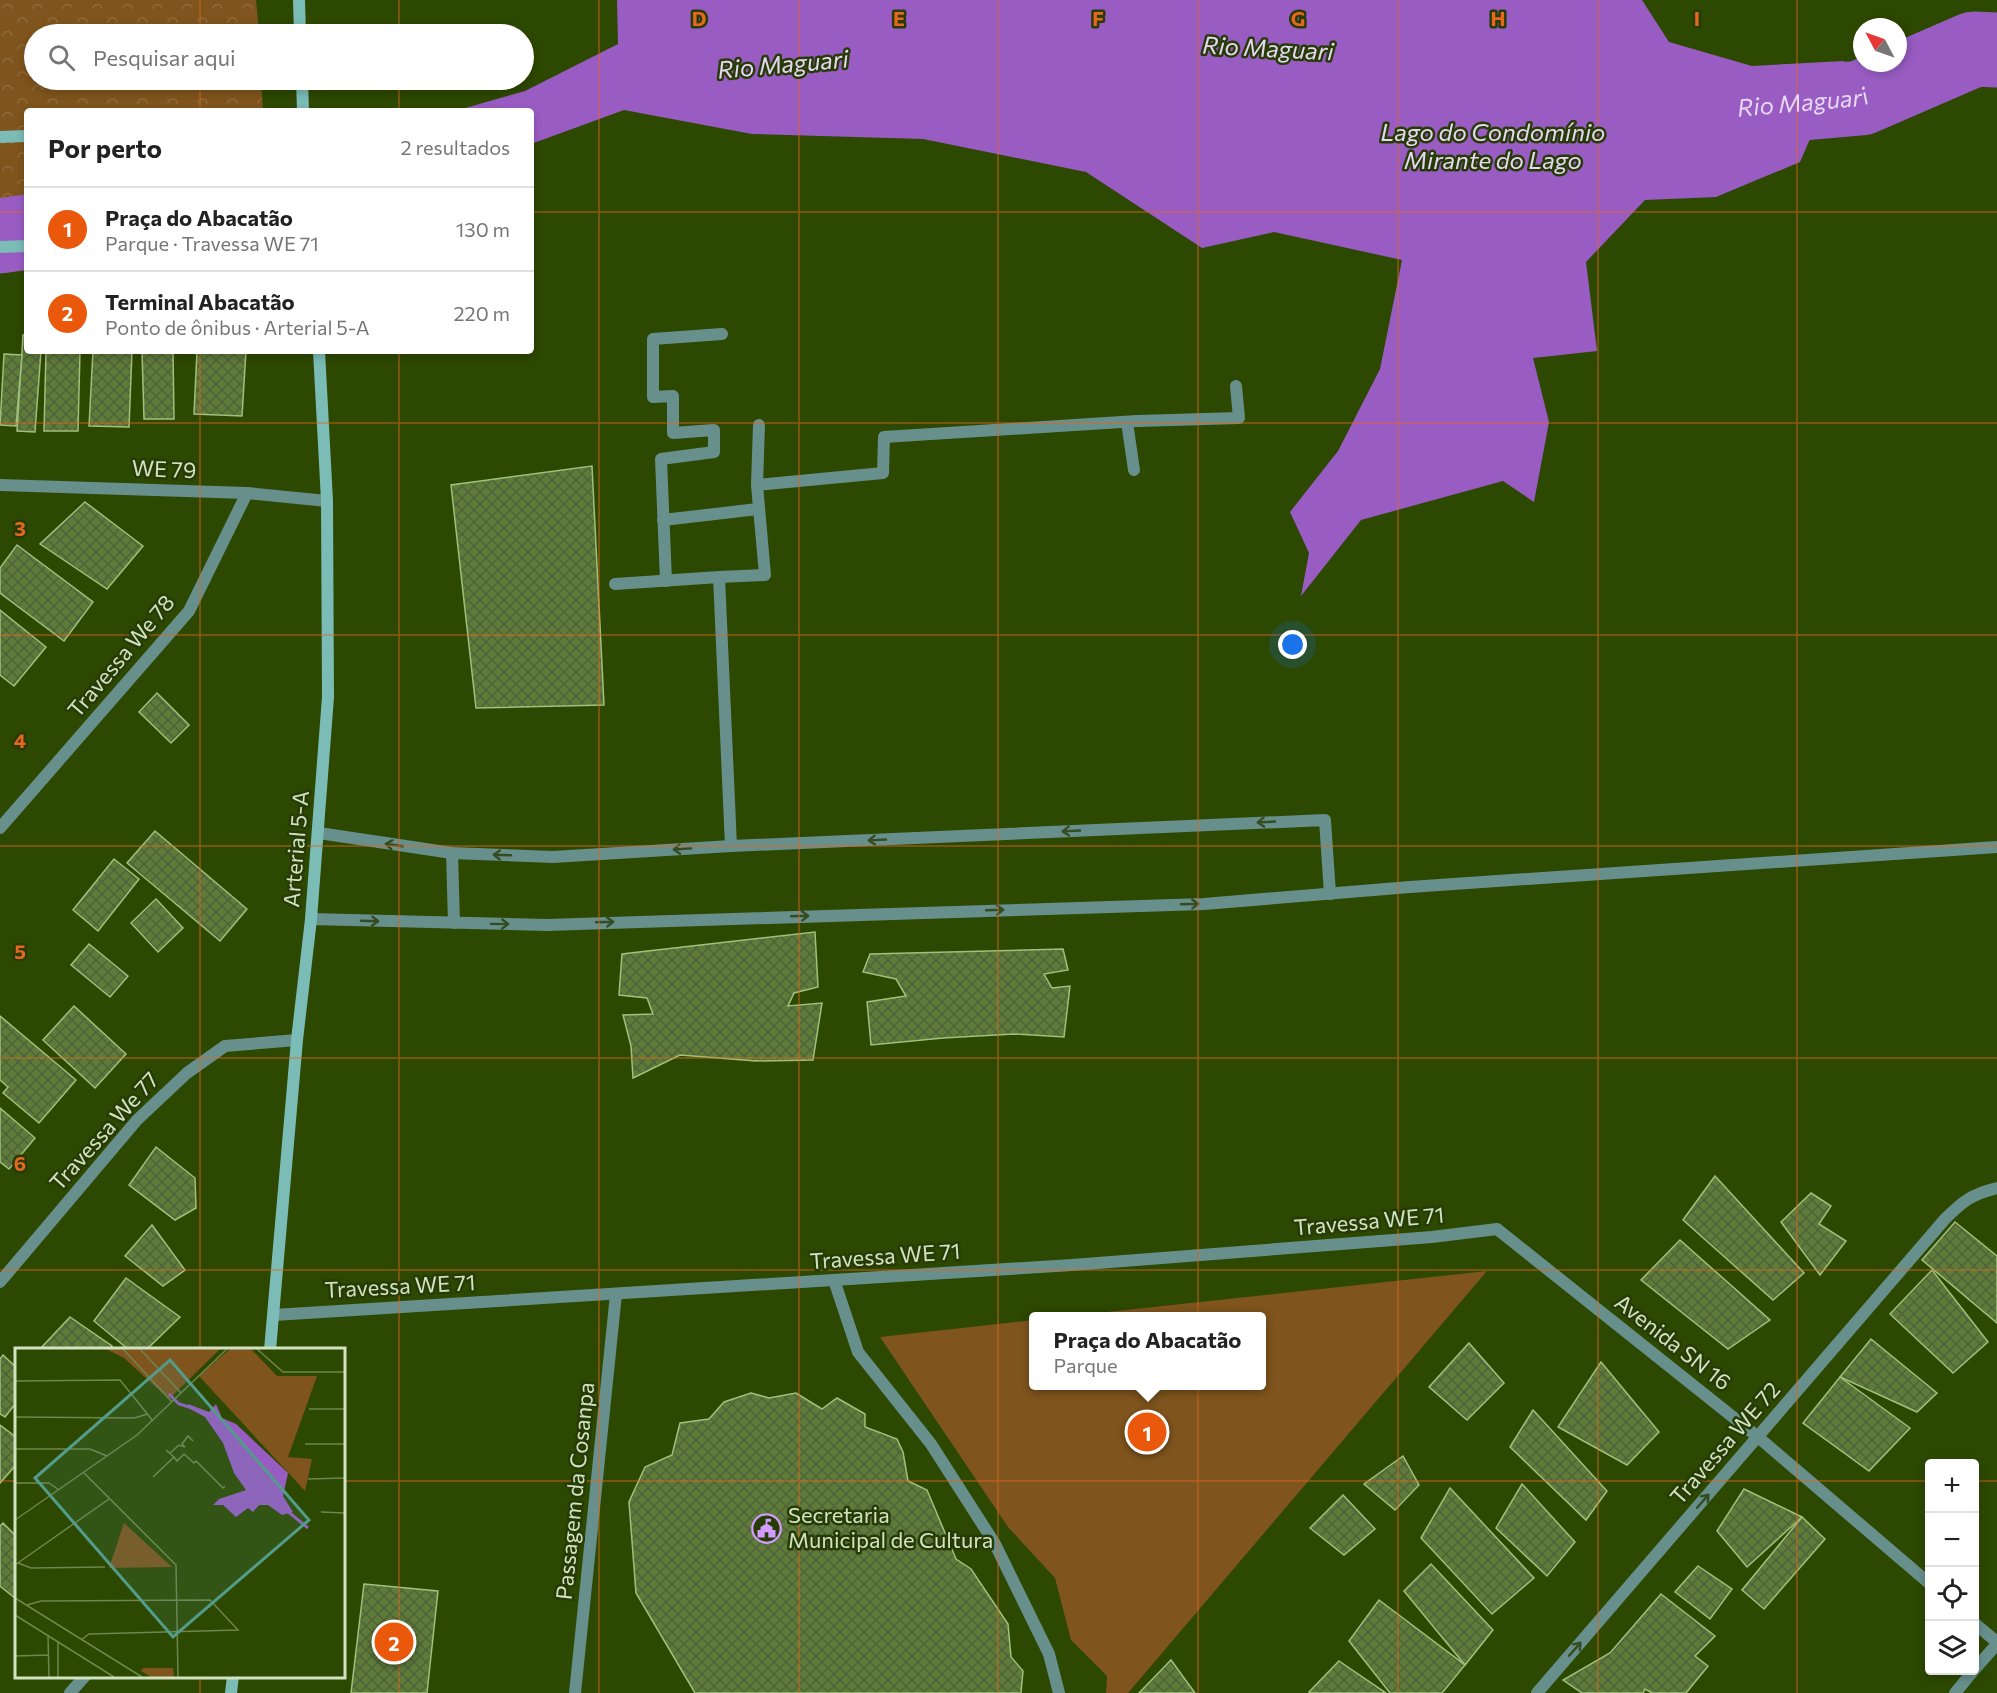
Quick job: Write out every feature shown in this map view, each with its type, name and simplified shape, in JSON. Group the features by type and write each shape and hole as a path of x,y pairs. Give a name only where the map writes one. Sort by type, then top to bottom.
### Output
{"main road":[{"path":"299,0 300,24"},
{"path":"302,90 303,108"},
{"path":"0,137 24,136"},
{"path":"0,247 24,246"},
{"name":"Arterial 5-A","path":"270,1348 297,1041 319,833 328,697 327,501 319,354"},
{"path":"231,1693 233,1678"}],"street":[{"path":"666,581 661,459 714,452 714,429 673,434 674,396 653,397 653,339 722,334"},
{"path":"757,485 884,473 884,437 1127,422 1239,418 1236,386"},
{"path":"1127,422 1134,470"},
{"path":"615,584 765,575 757,485 759,425"},
{"name":"WE 79","path":"0,485 247,493 327,501"},
{"name":"Travessa We 78","path":"0,828 189,610 247,493"},
{"path":"663,520 758,509"},
{"path":"719,577 731,846"},
{"path":"319,833 452,853 553,857 731,846 1325,820 1330,894"},
{"path":"311,919 547,925 1204,904 1997,847"},
{"path":"452,853 454,923"},
{"name":"Travessa We 77","path":"0,1282 137,1120 187,1073 225,1046 297,1041"},
{"name":"Travessa WE 72","path":"1537,1693 1945,1219 1960,1204 1975,1194 1997,1188"},
{"name":"Travessa WE 71","path":"274,1315 1072,1265 1432,1237 1497,1229"},
{"name":"Avenida SN 16","path":"1497,1229 1758,1437 1925,1581"},
{"path":"834,1280 858,1352 931,1444 995,1544 1049,1654 1059,1693"},
{"name":"Passagem da Cosanpa","path":"575,1693 616,1294"},
{"path":"1979,1627 1997,1643 1979,1664"},
{"path":"1955,1693 1970,1675"},
{"path":"70,1693 84,1678"}],"green space":[{"path":"0,0 256,0 258,24 24,24 24,90 262,90 263,108 24,108 24,270 0,273"},
{"path":"1487,1271 1128,1693 1106,1693 1107,1676 1071,1640 1055,1578 1008,1527 880,1337 1029,1320 1029,1390 1266,1390 1266,1312 1107,1312"}],"water":[{"name":"Lago do Condomínio Mirante do Lago","path":"617,0 1642,0 1669,42 1752,66 1844,61 1800,162 1716,197 1645,200 1586,262 1597,351 1533,358 1549,422 1534,502 1503,481 1361,520 1301,596 1309,553 1290,512 1338,451 1380,369 1402,260 1274,232 1202,248 1086,172 923,139 752,134 624,110 534,143 534,108 466,108 534,90 534,86 618,44"}],"building":[{"path":"23,335 24,354 41,354 35,432 17,431"},
{"path":"4,354 22,355 16,426 0,425"},
{"path":"46,354 80,354 78,431 44,431"},
{"path":"93,354 132,354 129,427 89,426"},
{"path":"142,354 173,354 174,419 144,419"},
{"path":"197,354 246,354 242,416 194,414"},
{"path":"592,466 604,705 476,708 451,485"},
{"path":"85,502 143,546 107,589 40,544"},
{"path":"17,545 93,602 64,641 0,593 0,568"},
{"path":"0,610 46,647 14,686 0,675"},
{"path":"157,693 189,725 171,743 139,712"},
{"path":"155,831 247,909 220,941 127,863"},
{"path":"114,859 139,879 98,931 73,910"},
{"path":"156,899 183,928 158,952 131,923"},
{"path":"815,932 818,987 794,993 788,1006 822,1003 813,1060 756,1061 680,1055 633,1078 631,1046 623,1015 653,1014 647,998 619,995 622,954"},
{"path":"89,944 128,976 110,997 71,965"},
{"path":"1063,949 1068,970 1044,974 1052,988 1070,986 1064,1037 1014,1034 871,1045 867,1002 906,996 896,979 863,972 870,954"},
{"path":"74,1006 126,1054 95,1088 43,1040"},
{"path":"0,1016 76,1080 39,1123 3,1093 8,1087 0,1080"},
{"path":"0,1108 35,1138 9,1169 0,1162"},
{"path":"156,1147 195,1178 196,1208 175,1220 129,1185"},
{"path":"1715,1176 1804,1273 1773,1300 1683,1220"},
{"path":"1811,1193 1831,1206 1819,1224 1846,1241 1820,1275 1781,1222"},
{"path":"1955,1222 1997,1256 1997,1323 1922,1260"},
{"path":"152,1225 185,1270 163,1286 125,1256"},
{"path":"1680,1240 1770,1320 1728,1349 1641,1280"},
{"path":"1932,1270 1988,1342 1953,1373 1890,1314"},
{"path":"126,1278 180,1317 148,1348 127,1348 94,1321"},
{"path":"70,1317 112,1346 110,1348 41,1348"},
{"path":"1871,1339 1937,1393 1917,1412 1840,1377"},
{"path":"1469,1343 1504,1383 1467,1420 1429,1387"},
{"path":"3,1355 15,1366 15,1404 5,1417 0,1414 0,1359"},
{"path":"1601,1362 1659,1432 1627,1465 1558,1427"},
{"path":"1840,1377 1910,1428 1869,1471 1803,1423"},
{"path":"751,1393 769,1398 796,1393 822,1409 837,1398 865,1414 865,1427 897,1439 903,1452 908,1481 927,1490 956,1559 971,1569 1008,1624 1011,1657 1023,1671 1021,1693 695,1693 636,1593 629,1502 645,1467 672,1455 680,1423 709,1419 724,1402"},
{"path":"1533,1410 1607,1491 1586,1520 1510,1447"},
{"path":"0,1425 15,1436 15,1466 0,1483"},
{"path":"1403,1456 1419,1485 1395,1510 1364,1484"},
{"path":"1522,1484 1575,1542 1547,1576 1496,1528"},
{"path":"1450,1488 1534,1578 1492,1614 1421,1538"},
{"path":"1744,1489 1802,1517 1747,1567 1717,1531"},
{"path":"1343,1495 1375,1529 1344,1555 1310,1528"},
{"path":"1802,1517 1825,1539 1764,1609 1742,1590"},
{"path":"3,1523 15,1535 15,1598 0,1586 0,1526"},
{"path":"1431,1564 1493,1630 1465,1665 1404,1591"},
{"path":"1698,1566 1732,1589 1710,1619 1675,1592"},
{"path":"364,1584 438,1591 427,1693 351,1693"},
{"path":"1661,1594 1715,1636 1695,1656 1708,1666 1686,1693 1652,1693 1645,1689 1643,1693 1582,1693 1563,1680 1610,1653"},
{"path":"1379,1600 1465,1665 1442,1693 1390,1693 1349,1641"},
{"path":"1171,1660 1195,1693 1139,1693"},
{"path":"1339,1661 1386,1693 1309,1692"}],"waterway":[{"name":"Rio Maguari","path":"1723,110 1861,98 1974,49 1997,50"},
{"name":"Rio Maguari","path":"0,236 24,232"}],"place":[{"name":"Praça do Abacatão","path":"1147,1432"},
{"name":"Secretaria Municipal de Cultura","path":"767,1528"},
{"name":"Terminal Abacatão","path":"394,1642"}]}
